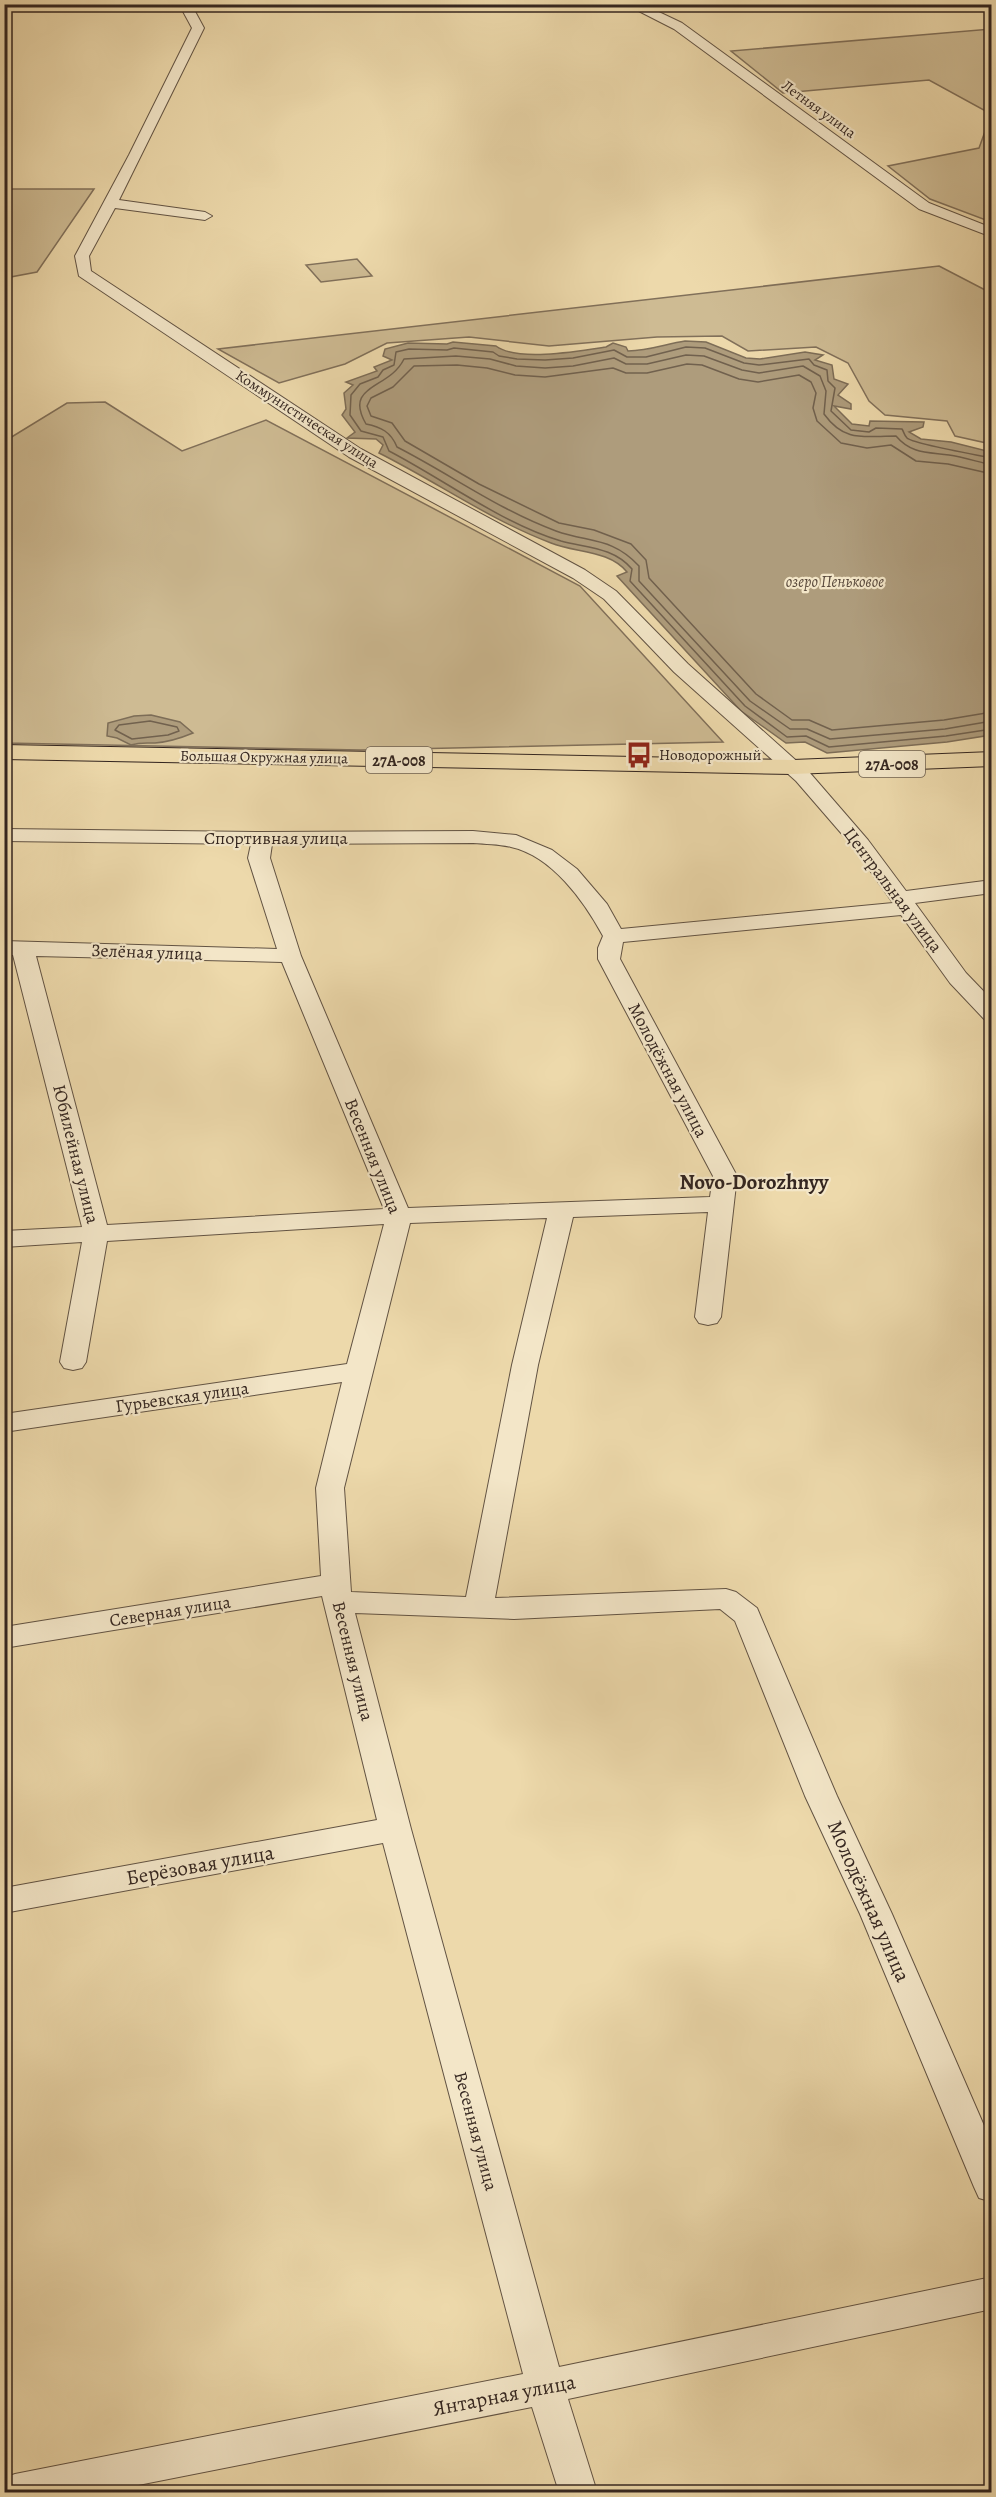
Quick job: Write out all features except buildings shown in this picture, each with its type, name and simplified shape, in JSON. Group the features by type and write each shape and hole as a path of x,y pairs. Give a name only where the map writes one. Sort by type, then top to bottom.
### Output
{"main road":[{"name":"Большая Окружная улица","path":"4,752 793,767 992,759"}],"street":[{"name":"Коммунистическая улица","path":"185,4 198,28 111,203 82,256 84,273 355,453 579,574 610,595 681,669 793,767"},
{"name":"Летняя улица","path":"631,4 678,26 924,206 992,233"},
{"path":"111,203 205,216"},
{"name":"Центральная улица","path":"793,767 861,844 906,903 958,978 992,1014"},
{"name":"Спортивная улица","path":"4,835 262,838 473,837 516,841 544,854 569,874 598,909 614,936"},
{"name":"Весенняя улица","path":"262,838 259,858 290,956 399,1216 330,1488 336,1593 395,1829 545,2387 578,2493"},
{"path":"614,936 906,903 992,886"},
{"name":"Молодёжная улица","path":"614,936 609,948 609,959 725,1176 708,1317"},
{"name":"Зелёная улица","path":"14,948 290,956"},
{"name":"Юбилейная улица","path":"14,948 96,1233 73,1362"},
{"path":"4,1239 399,1216 721,1204"},
{"path":"478,1606 525,1365 562,1209"},
{"name":"Гурьевская улица","path":"4,1423 359,1371"},
{"name":"Северная улица","path":"4,1638 336,1593 514,1609 726,1599 747,1615"},
{"name":"Молодёжная улица","path":"747,1615 821,1796 876,1914 992,2187"},
{"name":"Берёзовая улица","path":"4,1901 395,1829"},
{"name":"Янтарная улица","path":"15,2493 545,2387 992,2293"}],"shaded area":[{"path":"991,29 991,114 929,80 783,93 731,51"},
{"path":"991,115 991,222 930,199 888,166 979,148"},
{"path":"94,189 37,272 5,278 5,190"},
{"path":"357,259 372,276 321,282 306,265"},
{"path":"939,266 991,293 991,444 955,436 947,421 885,415 869,401 848,363 816,347 748,351 722,336 657,337 549,346 469,337 387,343 345,364 279,383 218,349"},
{"path":"105,402 182,451 266,420 580,586 723,742 361,750 5,743 5,441 67,403"}],"water":[{"name":"озеро Пеньковое","path":"685,341 706,342 746,358 760,359 805,352 823,355 815,360 832,365 834,379 848,384 838,395 851,404 851,409 834,406 852,424 869,426 870,421 924,422 923,427 909,432 921,439 951,442 991,452 991,735 947,742 827,753 805,742 786,743 741,711 617,576 627,572 620,565 602,556 561,546 528,534 485,512 379,453 383,445 376,439 347,438 355,432 342,415 346,409 344,393 353,385 346,382 377,371 374,367 392,360 383,356 385,349 408,343 447,344 453,342 496,346 518,353 549,354 606,347 613,343 626,347 628,351 635,351"},
{"path":"151,715 180,722 193,733 165,742 131,745 107,736 108,723 134,716"}],"place":[{"name":"Новодорожный","path":"639,755"}],"district":[{"name":"Novo-Dorozhnyy","path":"754,1182"}]}
